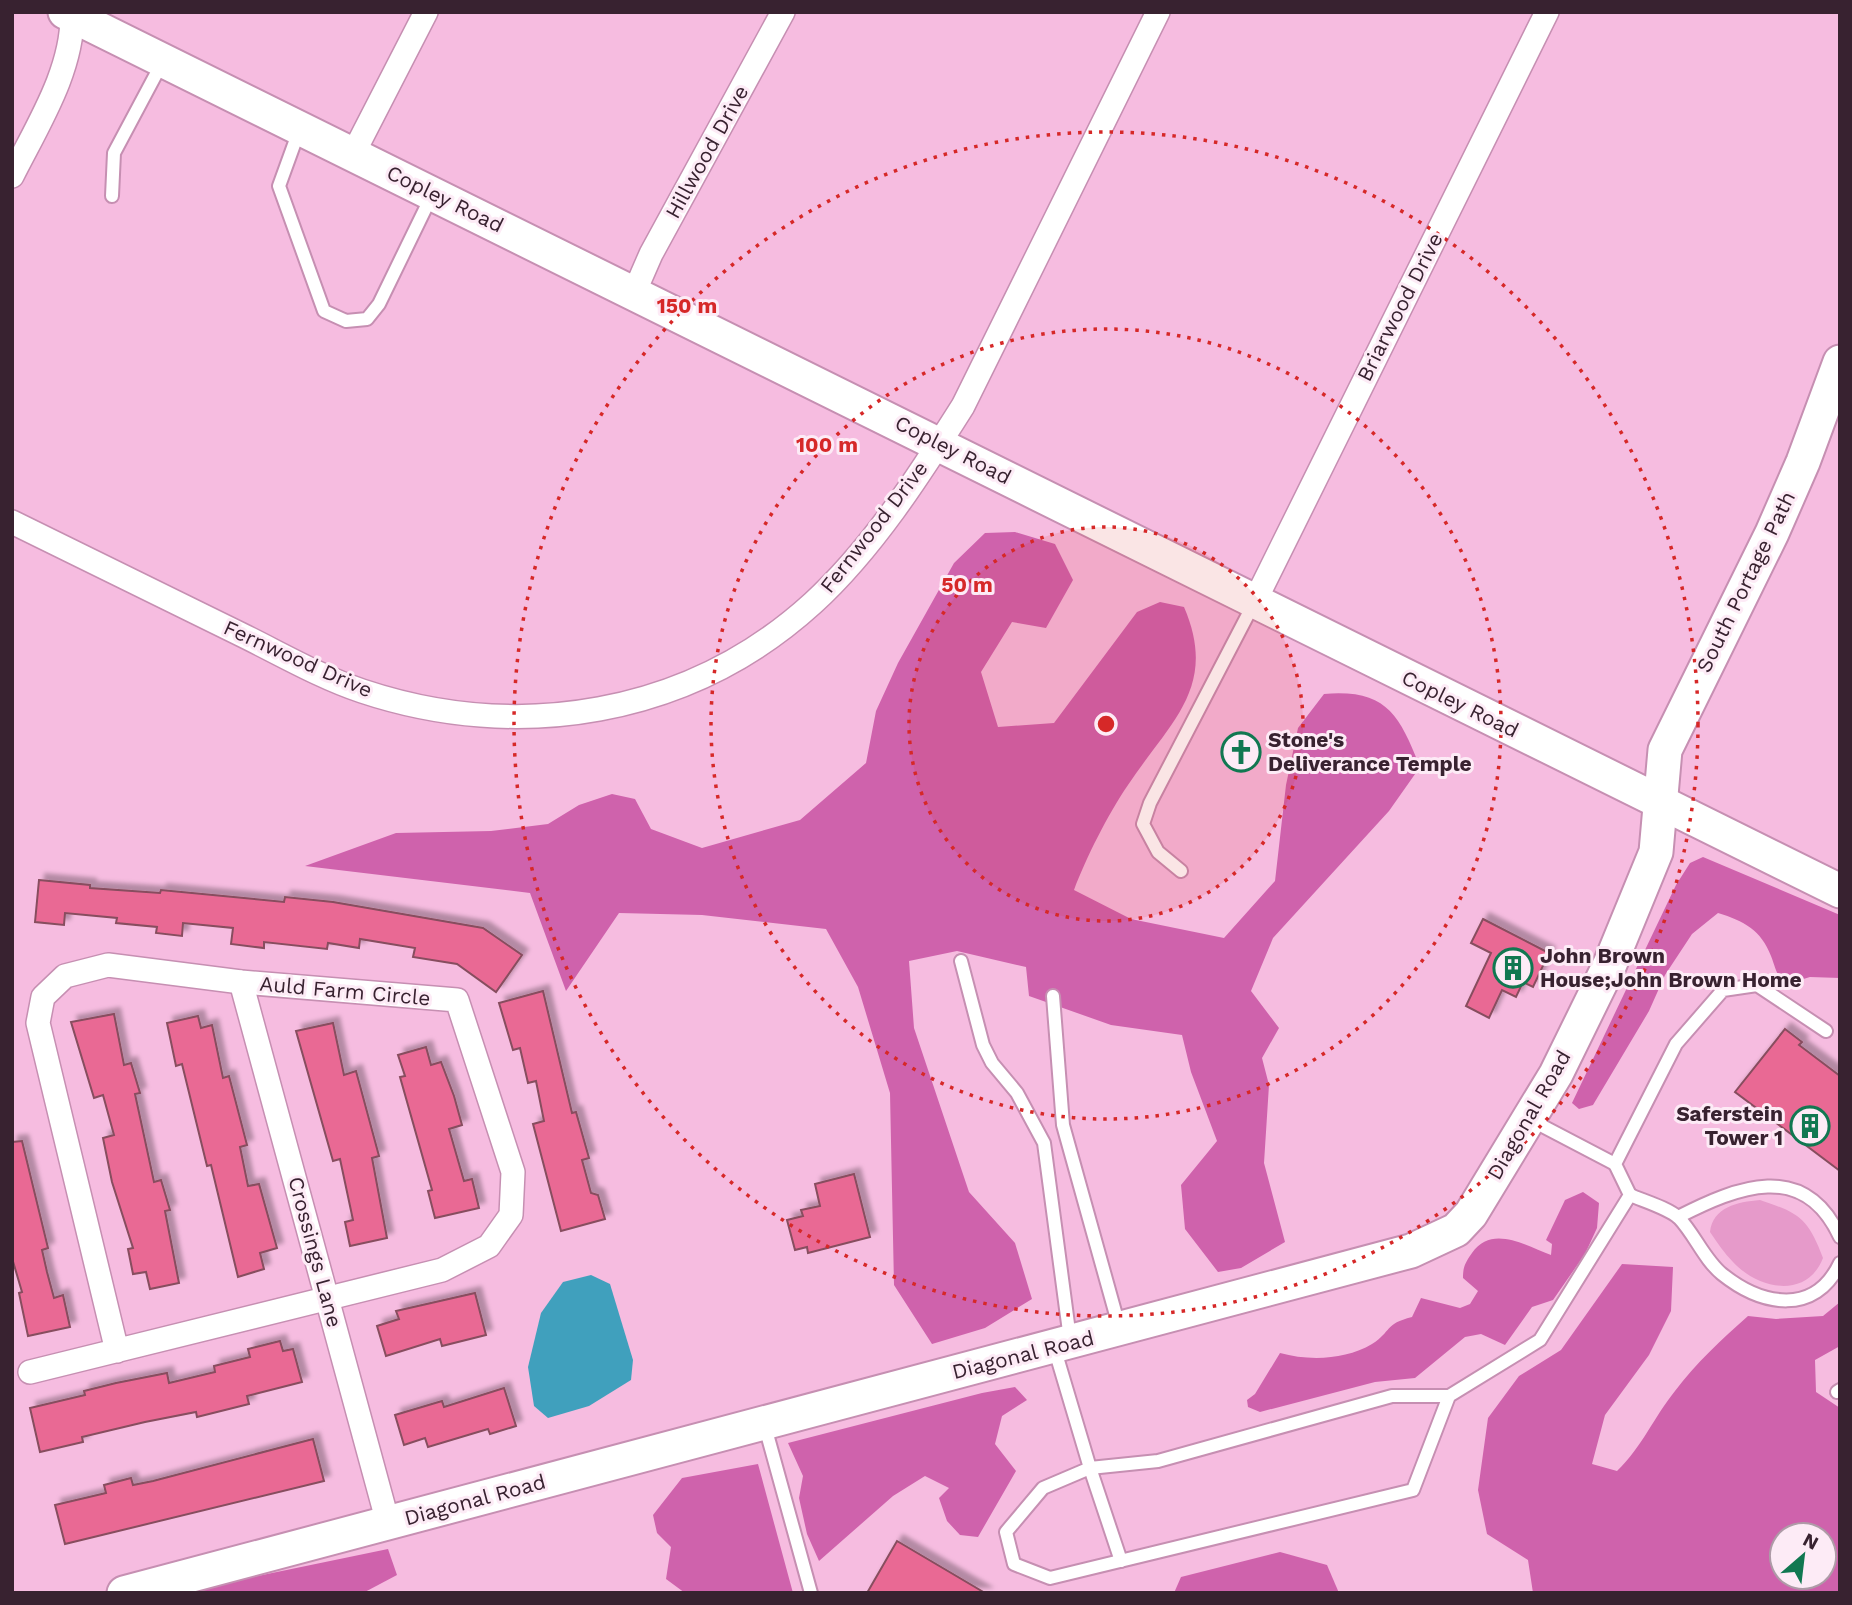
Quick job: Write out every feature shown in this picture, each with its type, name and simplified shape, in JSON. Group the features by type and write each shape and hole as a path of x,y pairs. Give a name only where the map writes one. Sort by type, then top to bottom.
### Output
{"street":[{"path":"353,154 426,12"},
{"name":"Hillwood Drive","path":"634,293 651,254 783,12"},
{"name":"Fernwood Drive","path":"12,522 358,690 439,712 506,718 558,716 651,697 700,677 763,641 808,607 845,570 939,443 962,406 1158,12"},
{"name":"Briarwood Drive","path":"1254,603 1547,12"},
{"path":"12,176 61,73 73,36 70,13"},
{"name":"Copley Road","path":"70,13 939,443 1254,603 1840,891"},
{"name":"South Portage Path","path":"1662,803 1665,750 1772,533 1803,462 1840,362"},
{"name":"Diagonal Road","path":"124,1593 1120,1330 1436,1242 1457,1230 1471,1214 1556,1074 1610,964 1656,852 1662,803"},
{"name":"Auld Farm Circle","path":"30,1373 442,1270 489,1246 511,1215 513,1172 457,1000 242,982 108,965 65,976 43,997 37,1023 117,1351"},
{"name":"Crossings Lane","path":"242,982 388,1523"}],"lane":[{"path":"112,196 114,153 163,61"},
{"path":"300,128 279,186 324,311 346,321 367,318 379,304 433,194"},
{"path":"1181,871 1157,852 1143,824 1150,803 1254,603"},
{"path":"961,961 983,1045 992,1063 1017,1093 1044,1143 1062,1345 1090,1468 1121,1561"},
{"path":"1615,1164 1676,1044 1723,990 1757,985 1826,1031"},
{"path":"1053,996 1063,1125 1120,1330"},
{"path":"1529,1119 1615,1164 1630,1195 1678,1217 1721,1274 1756,1296 1790,1302 1814,1296 1832,1280 1840,1263"},
{"path":"1678,1217 1725,1193 1765,1185 1800,1192 1816,1203 1831,1218 1840,1237"},
{"path":"1449,1396 1413,1490 1050,1578 1014,1564 1006,1532 1043,1488 1090,1468 1158,1461 1392,1396 1449,1396 1540,1340 1630,1195"},
{"path":"764,1423 811,1593"}],"shaded area":[{"path":"1015,532 1055,544 1073,580 1046,628 1012,622 981,672 998,727 1054,723 1137,612 1160,602 1184,607 1193,635 1196,660 1192,683 1184,703 1113,809 1074,890 1131,919 1224,938 1275,881 1286,785 1298,728 1324,694 1362,696 1387,709 1405,733 1420,767 1389,811 1273,938 1251,991 1279,1028 1262,1058 1269,1085 1264,1163 1285,1242 1241,1268 1218,1272 1185,1229 1181,1185 1217,1141 1191,1072 1182,1035 1111,1025 1029,996 1026,967 957,951 909,961 914,1028 969,1192 1015,1243 1032,1299 985,1328 932,1344 894,1285 890,1093 858,987 826,929 702,915 619,913 566,991 530,893 305,866 396,833 491,831 548,824 579,805 612,794 635,799 651,829 702,848 800,820 866,763 876,711 898,663 954,563 985,533"},
{"path":"1703,857 1840,915 1840,978 1810,977 1787,984 1778,975 1767,947 1757,933 1744,923 1718,913 1692,934 1665,975 1649,1011 1593,1105 1579,1109 1572,1103 1676,885 1690,863"},
{"path":"1583,1192 1599,1203 1597,1228 1585,1254 1553,1300 1532,1307 1505,1345 1481,1334 1465,1337 1415,1378 1375,1382 1260,1412 1248,1407 1247,1400 1255,1394 1280,1353 1327,1358 1361,1349 1372,1344 1397,1322 1412,1317 1421,1298 1460,1308 1470,1304 1478,1291 1463,1278 1463,1271 1480,1244 1489,1240 1510,1240 1551,1255 1552,1244 1546,1240 1565,1200"},
{"path":"1760,1200 1784,1209 1807,1225 1823,1258 1816,1271 1806,1280 1782,1286 1756,1279 1733,1262 1710,1232 1716,1217 1727,1207"},
{"path":"1622,1264 1673,1267 1671,1311 1649,1355 1605,1415 1592,1464 1617,1471 1634,1452 1683,1381 1748,1316 1776,1319 1823,1316 1840,1302 1840,1346 1815,1360 1816,1392 1840,1408 1840,1593 1533,1593 1528,1560 1487,1534 1478,1490 1488,1418 1519,1376 1561,1350"},
{"path":"1015,1387 1027,1400 1002,1416 995,1444 1016,1471 978,1537 960,1535 947,1521 939,1498 949,1488 925,1476 893,1496 819,1561 807,1534 799,1498 803,1476 788,1443"},
{"path":"758,1464 793,1593 685,1593 666,1579 671,1547 657,1533 653,1515 682,1478"},
{"path":"388,1549 397,1575 363,1593 175,1593"},
{"path":"1280,1552 1327,1565 1339,1593 1174,1593 1181,1577"}],"water":[{"path":"591,1275 610,1284 633,1360 631,1380 589,1406 548,1418 534,1406 528,1367 541,1313 563,1282"}],"building":[{"path":"39,880 90,885 90,888 160,893 161,890 284,902 285,897 333,902 483,928 522,955 496,992 457,964 413,957 415,948 360,939 359,948 328,943 327,949 264,942 264,948 231,944 233,928 183,923 182,936 156,933 157,927 116,923 117,918 65,913 64,925 35,922"},
{"name":"John Brown House;John Brown Home","path":"1483,919 1549,953 1533,987 1523,982 1516,997 1502,990 1489,1018 1466,1006 1491,953 1471,943"},
{"path":"543,991 572,1113 576,1112 589,1158 582,1160 591,1193 598,1195 605,1219 561,1231 533,1124 544,1121 536,1081 528,1083 520,1048 513,1050 499,1003"},
{"path":"114,1014 124,1065 131,1063 140,1093 135,1094 154,1182 161,1180 170,1210 165,1211 179,1283 150,1289 146,1272 133,1274 128,1249 133,1248 112,1182 103,1138 114,1135 103,1095 94,1098 71,1022"},
{"path":"198,1016 201,1028 212,1025 223,1078 229,1076 247,1145 240,1147 248,1186 259,1184 277,1248 260,1253 264,1269 238,1277 211,1165 207,1166 182,1064 176,1066 167,1023"},
{"path":"333,1023 344,1075 356,1071 379,1156 372,1158 387,1238 350,1246 345,1222 353,1220 340,1159 333,1161 296,1031"},
{"name":"Saferstein Tower 1","path":"1785,1029 1802,1042 1799,1045 1840,1076 1840,1171 1735,1092"},
{"path":"426,1047 431,1065 441,1062 454,1096 462,1125 449,1129 464,1181 472,1179 479,1208 435,1218 428,1191 432,1190 400,1077 405,1076 398,1055"},
{"path":"22,1141 48,1248 42,1250 47,1272 54,1298 63,1295 70,1327 28,1336 19,1293 22,1292 12,1258 12,1142"},
{"path":"854,1174 870,1237 808,1253 807,1247 795,1250 787,1220 803,1216 801,1210 820,1206 815,1184"},
{"path":"475,1293 486,1335 442,1346 440,1339 386,1356 377,1326 399,1319 396,1311"},
{"path":"280,1341 283,1351 293,1349 302,1382 247,1396 249,1404 197,1417 196,1412 145,1422 82,1437 83,1442 40,1452 30,1408 85,1395 84,1391 167,1373 169,1383 215,1372 214,1366 250,1357 248,1349"},
{"path":"504,1388 516,1426 490,1434 488,1429 428,1447 425,1438 404,1445 395,1415 442,1401 444,1407"},
{"path":"313,1439 324,1481 65,1544 55,1505 106,1493 104,1485 131,1478 133,1485 153,1481"},
{"path":"897,1541 985,1593 867,1593"}],"place":[{"name":"Stone's Deliverance Temple","path":"1241,752"},
{"name":"John Brown House;John Brown Home","path":"1513,968"},
{"name":"Saferstein Tower 1","path":"1810,1126"}]}
